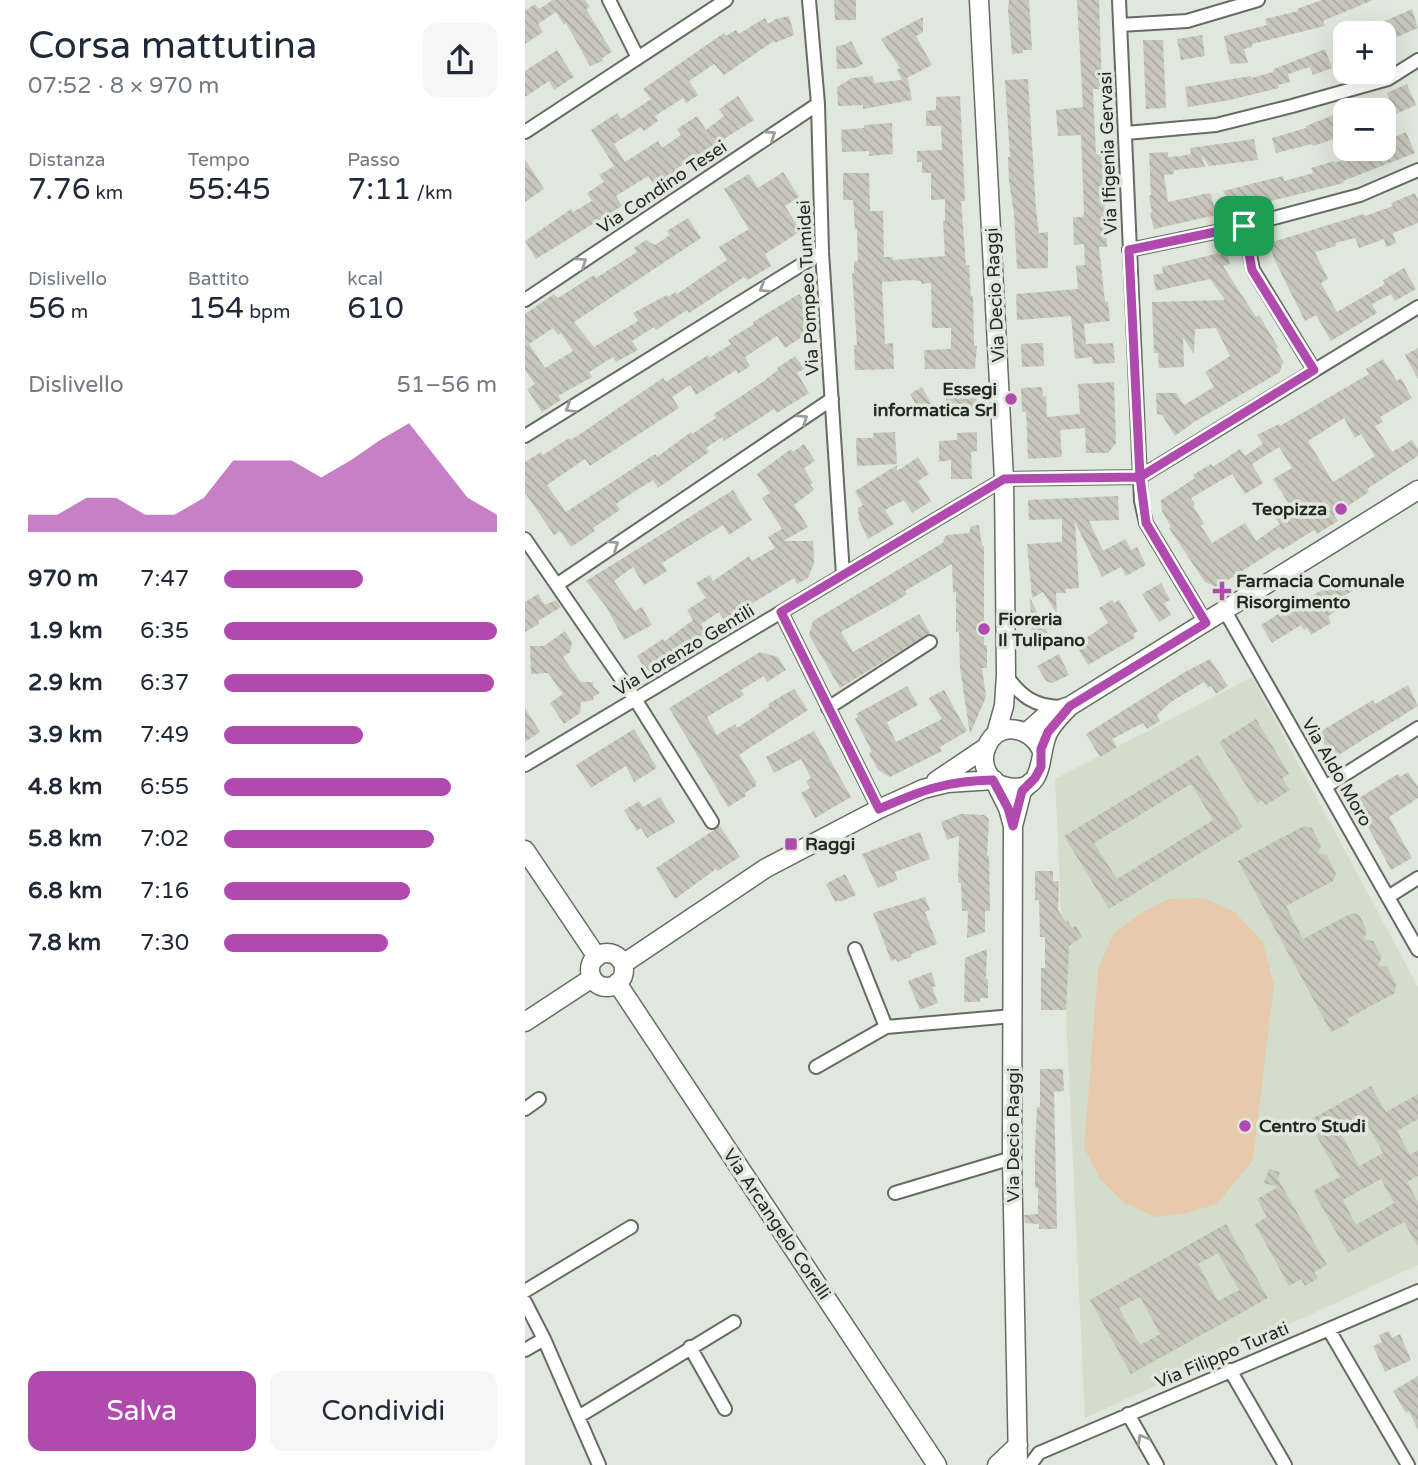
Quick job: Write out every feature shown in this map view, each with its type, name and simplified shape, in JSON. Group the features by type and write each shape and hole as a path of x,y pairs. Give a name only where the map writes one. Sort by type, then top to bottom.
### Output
{"street":[{"path":"609,0 638,58"},
{"path":"525,132 726,0"},
{"name":"Via Pompeo Tumidei","path":"809,0 818,104 822,252 843,575"},
{"name":"Via Decio Raggi","path":"979,0 1004,479 1006,675 1004,706 991,741 985,768 1008,808 1013,826"},
{"name":"Via Ifigenia Gervasi","path":"1119,0 1140,477 1146,523 1206,623"},
{"path":"1120,26 1187,21 1258,0"},
{"path":"1126,133 1229,122 1388,79 1418,60"},
{"name":"Via Condino Tesei","path":"525,300 818,104"},
{"path":"1129,250 1244,226 1360,195 1418,170"},
{"path":"1244,226 1252,270 1314,370"},
{"path":"525,436 822,252"},
{"path":"1004,479 1140,477 1418,307"},
{"path":"558,584 832,399"},
{"name":"Via Lorenzo Gentili","path":"525,765 1004,479"},
{"path":"923,789 1003,731 1022,731 1046,715 1070,706 1418,490"},
{"path":"525,539 635,699 712,822"},
{"name":"Via Aldo Moro","path":"1225,611 1418,950"},
{"path":"781,612 879,809"},
{"path":"828,708 930,642"},
{"path":"1006,675 1019,693 1031,701 1051,707 1070,706"},
{"name":"Via Decio Raggi","path":"1006,675 1022,731 1036,739 1041,749 1041,767 1022,791 1013,826 1012,1157 1018,1465"},
{"path":"1041,749 1048,732 1070,706"},
{"path":"1325,787 1418,728"},
{"path":"622,964 766,868 923,789 947,783 993,780 1012,788 1031,782"},
{"path":"525,850 597,957"},
{"path":"1388,897 1418,878"},
{"path":"855,949 886,1027"},
{"path":"611,954 622,964 623,974 617,983 601,985 592,978 591,964 597,957 611,954"},
{"path":"525,1022 592,978"},
{"name":"Via Arcangelo Corelli","path":"617,983 937,1465"},
{"path":"816,1067 886,1027 1013,1016"},
{"path":"525,1108 540,1099"},
{"path":"895,1193 1012,1157"},
{"path":"525,1291 631,1227"},
{"name":"Via Filippo Turati","path":"1039,1452 1418,1291"},
{"path":"525,1302 544,1339 597,1464"},
{"path":"578,1417 734,1322"},
{"path":"1329,1330 1408,1465"},
{"path":"525,1350 544,1339"},
{"path":"690,1347 725,1409"},
{"path":"1230,1370 1285,1465"},
{"path":"1128,1414 1157,1465"},
{"path":"997,1465 1018,1444 1039,1452 1030,1465"}],"shaded area":[{"name":"Centro Studi","path":"1252,677 1418,987 1418,1265 1085,1418 1055,779"},
{"path":"1204,898 1235,912 1263,942 1274,985 1253,1160 1217,1204 1187,1213 1156,1217 1124,1203 1100,1179 1084,1148 1098,969 1114,933 1141,913 1168,899"}],"building":[{"path":"553,0 585,0 590,7 586,9 612,52 602,58 603,61 590,66 566,23 564,25 556,12 538,24 543,32 525,44 525,11 535,4 539,9"},
{"path":"834,0 856,0 856,20 835,20"},
{"path":"1009,0 1029,0 1032,50 1012,54"},
{"path":"1077,0 1099,0 1102,89 1093,89 1094,113 1096,154 1106,153 1108,194 1104,194 1107,247 1099,247 1105,302 1108,301 1110,321 1084,324 1086,344 1113,343 1115,363 1093,364 1092,357 1075,359 1071,316 1017,320 1016,294 1078,289 1076,266 1085,265 1084,244 1074,245 1073,217 1083,217 1084,213 1081,135 1058,136 1056,110 1083,107"},
{"path":"1322,0 1373,0 1323,21 1325,26 1252,44 1252,47 1244,49 1248,63 1230,64 1224,36 1267,25 1265,19 1298,11 1297,9"},
{"path":"1412,9 1418,28 1396,38 1396,21 1385,21"},
{"path":"789,16 794,35 775,43 774,41 724,75 714,64 689,81 698,95 686,103 683,98 655,116 658,121 644,131 641,127 614,144 625,162 658,141 662,148 681,135 677,129 697,116 706,130 724,116 719,109 738,96 754,120 679,167 680,169 656,187 648,176 616,196 622,206 536,259 525,241 571,209 573,212 592,201 587,193 604,182 599,175 614,166 591,130 617,113 621,119 651,99 643,89 724,33 726,36 736,30 739,34 765,18 768,24"},
{"path":"923,17 923,32 916,36 932,65 905,79 908,79 912,100 863,109 863,105 838,106 837,87 852,78 873,76 874,83 902,80 897,70 900,68 881,39"},
{"path":"1202,35 1205,56 1181,60 1177,39"},
{"path":"1143,40 1163,40 1166,108 1146,109"},
{"path":"851,41 863,64 855,68 837,69 836,46"},
{"path":"1325,49 1332,68 1313,75 1310,67 1288,74 1290,82 1278,85 1279,88 1188,107 1185,87 1251,78 1273,72 1274,69"},
{"path":"557,50 574,77 554,90 549,81 525,97 525,71"},
{"path":"1028,79 1036,209 1039,233 1048,232 1048,268 1017,269 1009,180 1005,80"},
{"path":"1407,84 1416,105 1396,114 1396,98 1389,98 1387,93"},
{"path":"960,96 965,201 961,201 966,265 969,265 973,296 974,346 977,346 975,369 925,369 924,350 951,349 951,328 932,328 931,283 921,284 921,281 913,280 882,282 885,344 893,343 894,369 855,370 854,345 857,345 852,273 854,262 858,261 857,229 853,200 843,200 843,173 869,173 870,211 883,211 884,257 893,257 893,260 945,256 945,199 931,200 931,173 922,173 922,162 917,162 917,151 942,150 941,126 926,126 926,111 936,110 936,97"},
{"path":"1333,115 1333,139 1276,153 1272,138"},
{"path":"892,123 893,154 869,156 869,151 842,152 841,130"},
{"path":"1406,132 1415,153 1396,160 1396,137"},
{"path":"1254,139 1258,160 1209,166 1201,154 1205,167 1174,170 1174,174 1164,175 1168,202 1209,193 1216,215 1154,229 1150,213 1149,153 1168,152 1168,157 1181,156 1191,154 1190,148"},
{"path":"525,159 544,189 525,202"},
{"path":"1334,161 1394,161 1343,181 1344,183 1234,210 1223,191 1283,176 1284,181 1313,173 1311,168"},
{"path":"783,172 799,197 785,206 801,231 765,254 771,266 748,280 744,277 689,313 687,310 656,330 654,327 632,341 638,350 616,362 613,357 589,372 592,377 558,396 561,400 542,412 527,389 535,384 525,370 525,314 554,294 558,298 594,275 596,278 637,252 634,248 646,240 655,245 670,235 667,231 688,218 701,238 574,322 594,347 638,321 633,313 667,295 677,294 727,260 719,247 749,229 724,189 749,174 758,188","holes":["553,328 558,335 561,333 573,351 545,368 529,344"]},
{"path":"1415,193 1418,200 1418,223 1393,233 1396,243 1386,247 1384,239 1359,248 1355,238 1315,252 1328,279 1321,283 1337,312 1385,284 1383,280 1404,268 1416,289 1395,301 1391,294 1372,304 1377,313 1331,341 1316,315 1305,321 1269,243 1364,214 1365,216 1393,206 1391,203"},
{"path":"1227,253 1230,264 1223,266 1256,317 1259,315 1284,363 1280,372 1175,436 1162,415 1157,414 1156,393 1176,393 1184,405 1214,387 1205,372 1230,356 1216,328 1195,329 1194,354 1183,337 1184,367 1159,368 1158,353 1154,353 1152,302 1225,300 1210,279 1156,291 1153,275 1163,273 1162,267"},
{"path":"799,294 805,302 805,335 785,348 777,336 745,357 750,366 738,374 736,370 696,395 690,385 672,397 679,408 590,466 585,459 547,485 566,512 716,418 714,414 761,383 795,356 804,369 797,373 809,393 777,413 774,409 724,441 722,437 706,448 709,452 658,488 653,480 632,493 616,504 620,510 571,547 560,531 554,535 525,493 525,462 541,452 543,455 569,438 571,440 663,378 666,382 708,355 709,358 731,344 728,340 754,324 753,322"},
{"path":"1043,343 1044,366 1022,367 1021,344"},
{"path":"1418,348 1418,379 1405,355"},
{"path":"1383,359 1397,381 1401,378 1412,398 1380,417 1383,422 1375,426 1392,452 1412,440 1418,449 1418,456 1367,489 1369,492 1334,515 1338,521 1317,534 1314,530 1282,550 1280,547 1217,587 1205,582 1169,528 1171,527 1162,511 1161,500 1211,464 1213,467 1240,449 1245,456 1263,444 1257,435 1279,424 1280,426 1369,374 1366,369","holes":["1344,418 1355,438 1361,434 1375,456 1333,482 1308,441","1279,447 1292,468 1273,479 1289,504 1274,516 1280,524 1256,541 1245,523 1212,543 1201,526 1204,524 1191,498 1232,474 1245,494 1263,483 1252,464"]},
{"path":"1114,382 1116,443 1108,453 1086,453 1085,428 1060,430 1062,457 1028,459 1026,412 1022,412 1021,388 1042,387 1043,397 1046,396 1047,417 1080,414 1078,384"},
{"path":"922,387 933,407 921,414 910,394"},
{"path":"946,389 976,389 977,411 961,412 961,417 946,417"},
{"path":"895,432 897,464 857,466 856,438 873,438 873,433"},
{"path":"977,432 977,451 971,452 972,479 951,479 951,460 939,462 939,441 957,440 957,433"},
{"path":"804,444 815,461 804,468 814,490 794,505 808,527 783,541 813,541 814,563 808,578 797,584 794,578 743,609 746,614 727,625 719,612 701,624 709,637 648,673 637,656 663,639 665,641 693,620 687,610 706,598 696,583 710,575 713,581 749,556 752,561 775,548 768,537 782,529 762,498 770,493 757,474 791,449 793,452"},
{"path":"918,457 929,474 918,481 931,501 912,513 904,500 885,510 894,524 868,539 859,520 858,508 863,505 855,491 897,465 897,471"},
{"path":"733,490 752,520 729,535 723,525 662,563 667,571 644,585 633,567 614,581 635,611 642,607 652,625 624,640 607,608 586,581"},
{"path":"1118,496 1119,520 1089,521 1103,551 1125,539 1131,550 1137,547 1146,565 1126,576 1121,567 1102,577 1075,522 1079,588 1065,589 1066,593 1056,593 1057,614 1043,592 1032,598 1027,544 1062,542 1062,519 1029,520 1028,500"},
{"path":"979,525 984,546 984,645 987,645 987,668 982,668 986,697 970,734 960,668 959,631 956,632 956,592 953,592 952,564 905,591 907,594 893,603 841,632 853,652 919,614 930,633 840,688 809,635 813,621 944,542 947,535 969,533 971,526"},
{"path":"1344,576 1353,590 1346,595 1351,602 1328,616 1331,623 1311,635 1307,628 1304,630 1301,625 1272,643 1261,625"},
{"path":"1161,583 1170,600 1164,603 1171,615 1159,622 1142,594"},
{"path":"538,594 545,605 556,600 561,607 525,632 525,602"},
{"path":"1030,598 1052,641 1032,642"},
{"path":"1112,600 1114,603 1119,600 1138,631 1133,634 1135,638 1088,665 1076,645 1108,623 1099,608"},
{"path":"565,631 572,642 570,652 563,657 581,682 593,682 593,686 600,693 593,697 594,700 581,702 580,713 564,724 550,703 563,694 548,673 531,674 530,646 544,646"},
{"path":"760,652 778,657 786,670 767,682 764,676 741,690 744,695 707,717 717,735 735,724 737,728 770,706 768,704 794,689 808,710 739,755 756,786 728,807 669,708"},
{"path":"1059,654 1069,675 1052,683 1046,681 1037,666"},
{"path":"1210,659 1228,686 1216,694 1211,686 1208,688 1204,682 1171,702 1157,715 1160,721 1147,729 1143,723 1112,739 1117,747 1100,757 1086,734"},
{"path":"1408,685 1418,706 1332,759 1318,733 1373,700 1375,704"},
{"path":"907,686 918,705 887,722 896,742 942,719 929,698 944,690 967,731 940,747 942,751 890,777 878,770 855,719 858,717 856,714"},
{"path":"525,708 540,732 525,742"},
{"path":"1256,719 1289,774 1282,778 1290,790 1266,805 1262,800 1257,803 1219,742"},
{"path":"634,729 657,768 634,782 626,766 591,788 576,765"},
{"path":"814,731 851,797 815,818 801,793 810,788 806,781 811,778 801,759 774,773 766,757"},
{"path":"1198,755 1243,827 1109,909 1064,836","holes":["1191,784 1213,820 1117,879 1094,843"]},
{"path":"1408,772 1418,787 1418,798 1389,817 1412,858 1391,870 1354,801 1398,774 1400,777"},
{"path":"660,797 675,822 647,838 641,828 637,831 624,810 639,801 643,807"},
{"path":"961,814 984,815 989,819 987,856 990,911 985,911 985,932 967,938 968,911 962,911 961,883 958,883 959,836 947,840 941,822"},
{"path":"720,826 740,857 718,871 716,869 675,899 656,868"},
{"path":"1304,826 1312,828 1321,846 1318,853 1327,855 1336,874 1333,881 1286,906 1303,939 1352,913 1359,915 1367,931 1364,939 1373,941 1382,957 1378,965 1387,967 1396,984 1395,993 1347,1019 1349,1023 1331,1032 1238,861"},
{"path":"920,832 930,859 895,872 898,880 878,888 862,854"},
{"path":"1035,871 1053,871 1053,881 1059,881 1058,910 1072,928 1076,926 1082,937 1069,946 1066,1010 1041,1010 1041,968 1045,968 1045,937 1040,937 1039,900 1035,900"},
{"path":"845,874 856,895 835,902 826,884"},
{"path":"925,897 930,910 925,912 937,944 911,954 912,957 897,962 896,959 891,961 873,913"},
{"path":"987,949 988,998 980,998 980,1002 964,1002 965,958"},
{"path":"931,972 936,986 932,987 938,1003 920,1010 908,981"},
{"path":"1040,1069 1063,1069 1064,1091 1054,1092 1057,1229 1039,1229 1039,1224 1025,1223 1024,1215 1038,1214 1035,1148 1037,1108 1040,1107"},
{"path":"1371,1086 1386,1112 1418,1094 1418,1119 1397,1131 1410,1155 1418,1150 1418,1176 1407,1182 1418,1202 1418,1247 1404,1222 1348,1253 1313,1191 1340,1177 1308,1121","holes":["1362,1115 1383,1153 1359,1166 1338,1128","1381,1179 1394,1203 1356,1225 1343,1200"]},
{"path":"1269,1169 1280,1172 1278,1179 1327,1265 1314,1272 1318,1278 1305,1286 1301,1279 1289,1286 1255,1224 1267,1217 1257,1199 1278,1187 1264,1183"},
{"path":"1226,1224 1268,1298 1131,1374 1090,1300","holes":["1218,1253 1239,1290 1218,1301 1198,1264","1140,1297 1160,1334 1140,1345 1119,1308"]},
{"path":"1389,1331 1392,1338 1400,1334 1411,1360 1385,1372 1373,1346 1382,1342 1379,1335"},
{"path":"1418,1376 1418,1430 1409,1411 1406,1413 1393,1391"}],"place":[{"name":"Essegi informatica Srl","path":"1011,399"},
{"name":"Teopizza","path":"1341,509"},
{"name":"Farmacia Comunale Risorgimento","path":"1222,591"},
{"name":"Fioreria Il Tulipano","path":"984,629"},
{"name":"Raggi","path":"791,844"},
{"name":"Centro Studi","path":"1245,1126"}],"route":[{"path":"1244,226 1129,250 1140,477 1004,479 781,612 879,809 923,789 947,783 993,780 1008,808 1013,826 1022,791 1039,773 1043,761 1041,749 1048,732 1070,706 1206,623 1146,523 1141,501 1140,477 1314,370 1252,270 1244,226"}]}
